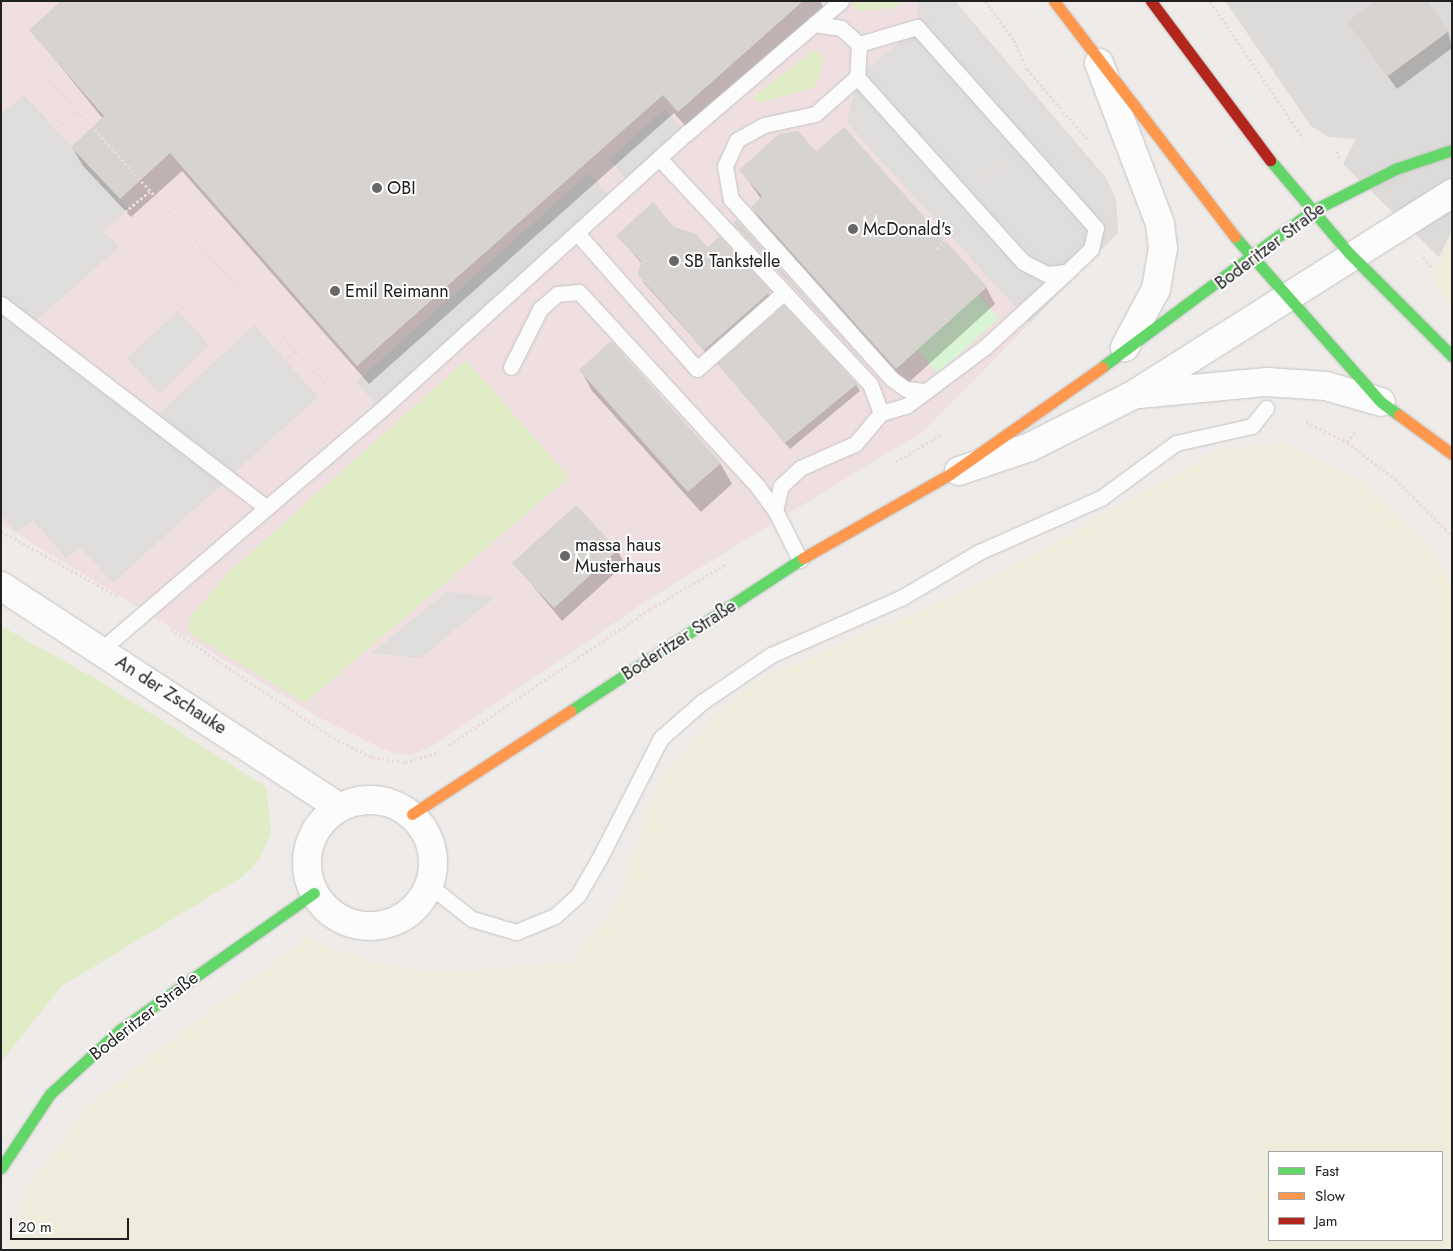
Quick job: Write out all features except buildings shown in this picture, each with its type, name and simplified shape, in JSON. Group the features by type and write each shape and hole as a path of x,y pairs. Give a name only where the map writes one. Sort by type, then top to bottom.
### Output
{"street":[{"path":"1054,1 1098,62 1217,216 1291,296 1381,402 1452,454"},
{"path":"1151,1 1312,211 1349,253 1452,356"},
{"name":"Boderitzer Straße","path":"1098,62 1160,224 1163,248 1156,289 1125,347"},
{"name":"Boderitzer Straße","path":"412,814 800,560 950,474 1125,347 1255,257 1312,211 1396,169 1452,150"},
{"name":"Boderitzer Straße","path":"950,474 1030,447 1133,395 1291,296 1349,253 1452,192"},
{"name":"Boderitzer Straße","path":"1133,395 1267,382 1326,386 1381,402"},
{"name":"An der Zschauke","path":"1,586 102,649 339,807"},
{"path":"363,799 389,802 412,814 428,835 434,860 430,886 417,907 397,921 373,927 348,924 328,912 314,893 307,871 308,848 319,824 339,807 363,799"},
{"name":"Boderitzer Straße","path":"1,1168 50,1094 121,1029 314,893"}],"lane":[{"path":"102,649 364,425 659,158 842,1"},
{"path":"814,24 841,28 859,44"},
{"path":"775,510 781,486 800,468 855,444 881,412 906,406 985,348 1091,249 1096,228 917,27 859,44"},
{"path":"859,44 858,77 1024,262 1047,274 1068,272"},
{"path":"858,77 815,114 764,125 737,140 725,166 730,199 892,379 906,388 926,391"},
{"path":"659,158 782,294 870,384 881,412"},
{"path":"577,233 697,369 782,294"},
{"path":"511,367 540,309 557,294 579,292 775,510 800,560"},
{"path":"1,304 267,508"},
{"path":"430,886 472,919 516,932 555,916 578,894 599,859 661,738 702,702 771,655 901,598 979,552 1101,498 1176,444 1252,426 1266,408"}],"path":[{"path":"985,1 1014,40 1027,68 1095,148"},
{"path":"1210,1 1304,138"},
{"path":"44,74 364,425"},
{"path":"54,131 78,112"},
{"path":"102,231 150,191"},
{"path":"1423,257 1431,267"},
{"path":"167,322 223,271"},
{"path":"286,360 296,351"},
{"path":"1266,408 1346,442 1395,479 1452,536"},
{"path":"894,463 945,432"},
{"path":"1,531 146,612 333,738 372,757 405,762 435,754 650,609 733,560"}],"shaded area":[{"path":"1,1 955,1 1106,178 1116,200 1118,233 925,430 654,596 431,747 411,755 392,753 322,719 1,524"},
{"path":"919,1 955,1 1106,178 1116,200 1118,233 1030,323 847,123 857,77 917,27"},
{"path":"1225,1 1452,1 1452,231 1439,257 1343,164 1356,139 1328,137 1311,126"},
{"path":"24,95 129,208 102,231 119,247 30,326 152,420 254,325 318,397 113,583 81,548 66,558 33,520 16,532 1,515 1,114"},
{"path":"664,109 687,133 631,184 609,160"},
{"path":"589,173 614,200 381,410 356,382"},
{"path":"1452,231 1452,307 1438,292 1434,271"},
{"path":"178,311 209,345 160,394 127,358"},
{"path":"1286,444 1363,484 1428,544 1452,585 1452,1250 9,1250 30,1185 88,1105 306,937 377,965 445,972 571,962 618,904 658,782 710,722 757,680 979,585 1220,449"},
{"path":"448,591 494,598 420,658 372,653"}],"green space":[{"path":"902,1 895,8 856,11 852,2"},
{"path":"815,49 824,61 815,87 759,103 753,97"},
{"path":"970,286 999,318 938,373 909,341"},
{"path":"466,360 569,477 305,703 188,632 191,616 228,573"},
{"path":"1,626 98,680 266,787 271,832 259,860 242,877 62,986 1,1062"}],"traffic: fast":[{"path":"1102,367 1312,211 1395,169 1452,150"},
{"path":"1270,160 1349,253 1452,356"},
{"path":"1235,237 1381,402 1399,415"},
{"path":"570,711 803,558"},
{"path":"1,1168 50,1094 121,1029 314,893"}],"traffic: slow":[{"path":"1054,1 1235,237"},
{"path":"803,558 950,474 1102,367"},
{"path":"1399,415 1452,454"},
{"path":"412,814 570,711"}],"traffic: jam":[{"path":"1151,1 1270,160"}],"place":[{"name":"OBI","path":"377,188"},
{"name":"McDonald's","path":"853,229"},
{"name":"SB Tankstelle","path":"674,261"},
{"name":"Emil Reimann","path":"335,291"},
{"name":"massa haus Musterhaus","path":"565,556"}]}
